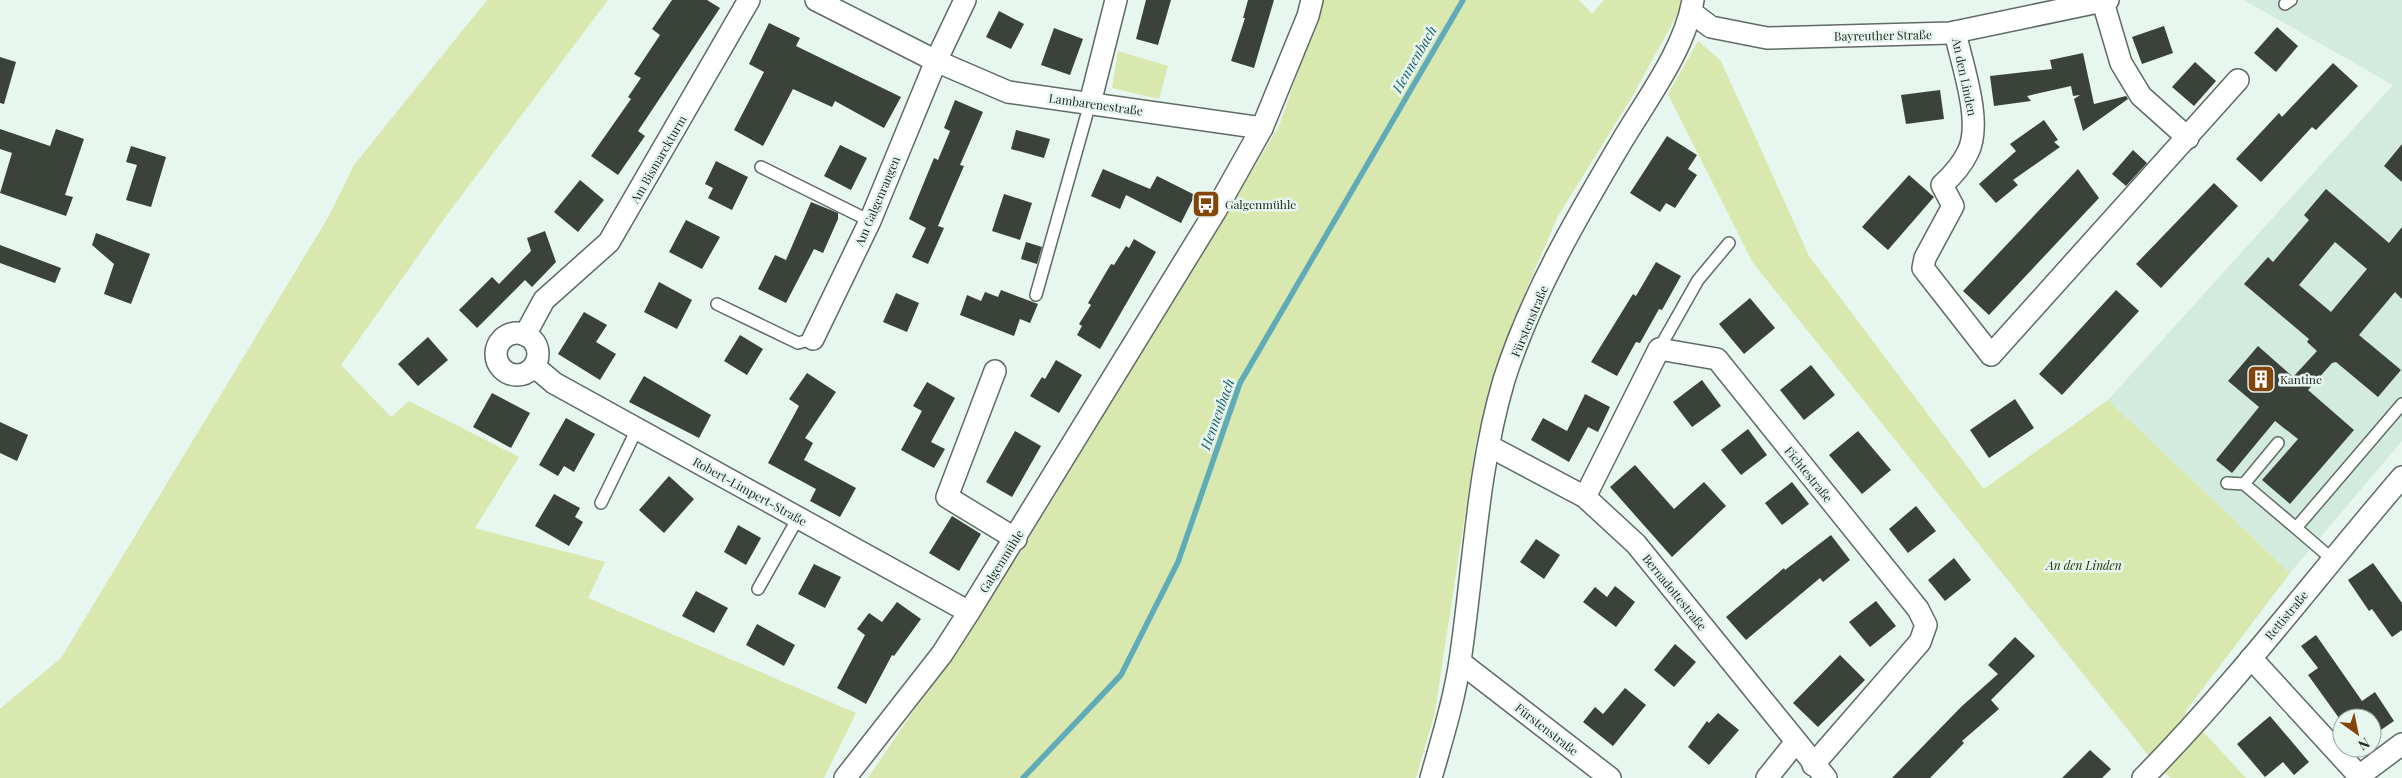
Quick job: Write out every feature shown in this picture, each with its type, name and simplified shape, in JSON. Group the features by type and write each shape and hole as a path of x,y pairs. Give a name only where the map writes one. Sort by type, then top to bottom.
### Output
{"street":[{"name":"Am Bismarckturm","path":"525,335 544,300 609,242 749,0"},
{"name":"Lambarenestraße","path":"816,0 936,61 1008,92 1262,128"},
{"path":"936,61 965,0"},
{"path":"1090,103 1116,0"},
{"name":"Galgenmühle","path":"849,772 942,654 1016,539 1216,210 1262,128 1308,16 1312,0"},
{"path":"2106,1 2121,63 2141,96 2188,138"},
{"name":"Bayreuther Straße","path":"1692,6 1711,27 1767,38 1955,32 2106,1"},
{"name":"Fürstenstraße","path":"1431,778 1449,719 1460,662 1480,495 1504,381 1527,320 1576,219 1679,44 1692,6"},
{"name":"An den Linden","path":"1955,32 1975,122 1969,151 1954,173 1942,186 1953,206 1925,258 1923,268 1991,355 2188,138 2238,80"},
{"name":"Am Galgenrangen","path":"813,339 870,221 936,61"},
{"path":"511,334 525,335 535,345 538,352 534,366 529,371 515,375 502,369 496,356 496,349 504,337 511,334"},
{"path":"1585,497 1659,349"},
{"name":"Fichtestraße","path":"1659,349 1717,359 1918,609 1926,625 1920,642 1819,771"},
{"name":"Robert-Limpert-Straße","path":"534,366 554,383 969,612"},
{"path":"995,371 947,497 1016,539"},
{"name":"Bernadottestraße","path":"1489,446 1585,497 1636,544 1819,771"},
{"name":"Rettistraße","path":"2143,778 2169,752 2250,658 2402,477"},
{"path":"2250,658 2360,777 2402,744"},
{"name":"Fürstenstraße","path":"1460,662 1610,778"},
{"path":"1767,778 1795,743"}],"lane":[{"path":"1036,295 1090,103"},
{"path":"761,167 870,221"},
{"path":"1659,349 1698,280 1729,243"},
{"path":"717,304 798,343 813,339"},
{"path":"2296,528 2402,404"},
{"path":"601,503 638,429"},
{"path":"2244,484 2278,443"},
{"path":"2227,483 2244,484 2332,559"},
{"path":"758,589 798,518"}],"shaded area":[{"path":"2244,0 2402,0 2402,441 2290,573 2108,400 2393,85"}],"green space":[{"path":"487,0 608,0 449,212 341,365 391,417 409,401 519,457 475,528 605,562 588,598 856,713 824,778 0,778 0,709 61,658 329,216 354,165"},
{"path":"1323,0 1579,0 1592,14 1604,0 1683,0 1684,2 1632,97 1558,216 1512,323 1476,442 1435,712 1416,778 868,778 1020,553 1279,126"},
{"path":"1698,41 1721,61 1809,256 1984,489 2108,400 2290,573 2185,712 2246,778 2170,778 2149,756 1753,263 1668,94"},
{"path":"1118,51 1168,66 1159,99 1112,88"}],"building":[{"path":"672,0 707,0 720,8 638,131 645,136 618,175 591,156 631,99 628,97 641,78 634,74 660,35 652,29"},
{"path":"1146,0 1171,0 1158,45 1136,39"},
{"path":"1248,0 1274,0 1254,68 1231,61 1245,18 1243,18"},
{"path":"999,11 1024,24 1011,49 986,37"},
{"path":"769,23 800,38 796,46 901,97 884,128 835,101 832,107 793,89 763,146 734,130 764,72 749,64"},
{"path":"2164,26 2173,53 2142,64 2132,37"},
{"path":"2277,27 2298,46 2276,72 2254,53"},
{"path":"1054,28 1083,39 1070,75 1041,65"},
{"path":"2083,53 2094,104 2126,96 2128,99 2083,131 2074,99 2080,95 2073,96 2071,86 2027,96 2031,101 1994,106 1990,76 2052,69 2050,60"},
{"path":"0,57 16,62 4,104 0,103"},
{"path":"2195,62 2216,81 2194,106 2172,87"},
{"path":"2333,63 2358,86 2316,130 2312,127 2261,182 2236,159 2279,113 2282,117"},
{"path":"1940,90 1944,119 1906,124 1901,95"},
{"path":"955,100 983,112 960,165 964,166 938,226 944,228 928,264 912,257 926,228 909,219 934,158 938,160 950,131 944,128"},
{"path":"2044,120 2058,140 2054,142 2060,147 2013,180 2018,185 1996,203 1979,184 2016,151 2010,144"},
{"path":"0,129 50,146 56,129 84,139 65,195 73,197 66,216 0,193 12,153 0,149"},
{"path":"1016,130 1050,139 1044,158 1011,149"},
{"path":"1667,136 1697,155 1688,169 1697,175 1675,208 1666,203 1660,212 1630,193"},
{"path":"2402,144 2402,182 2384,166"},
{"path":"840,145 867,158 851,190 824,176"},
{"path":"131,146 166,157 151,207 126,200 137,165 126,162"},
{"path":"2133,150 2147,163 2126,186 2112,174"},
{"path":"716,161 748,177 732,210 708,198 713,188 705,184"},
{"path":"1103,169 1150,189 1157,176 1195,195 1181,223 1126,195 1120,209 1091,196"},
{"path":"2078,169 2099,198 1989,315 1963,291"},
{"path":"1909,175 1934,197 1888,250 1862,227"},
{"path":"580,180 604,200 578,232 554,212"},
{"path":"2214,183 2238,206 2161,288 2136,264"},
{"path":"2326,189 2389,243 2402,227 2402,299 2395,292 2359,335 2401,370 2378,397 2336,362 2332,363 2308,390 2354,430 2290,504 2262,480 2298,439 2275,421 2232,473 2216,460 2259,407 2228,381 2258,346 2293,377 2317,351 2307,342 2309,339 2244,284 2268,257 2273,262 2309,220 2304,215","holes":["2335,242 2367,269 2331,312 2299,285"]},
{"path":"1004,194 1032,203 1020,240 992,231"},
{"path":"811,202 838,213 838,219 823,253 814,249 786,303 758,289 775,255 786,260"},
{"path":"686,220 720,237 702,269 669,252"},
{"path":"545,231 556,262 532,287 525,280 477,328 459,310 492,277 499,284 531,251 527,238"},
{"path":"96,233 150,254 131,304 104,294 114,264 92,245"},
{"path":"1134,239 1156,252 1100,349 1077,335 1082,326 1079,324 1091,305 1088,303 1111,264 1114,265 1126,246 1129,248"},
{"path":"1026,242 1042,247 1037,264 1021,259"},
{"path":"0,245 61,268 55,283 0,263"},
{"path":"1656,262 1681,276 1662,310 1659,309 1640,343 1636,342 1617,376 1591,362 1633,294 1636,296"},
{"path":"659,282 692,300 677,329 644,312"},
{"path":"1001,290 1038,304 1030,323 1020,319 1014,336 960,315 967,295 981,301 985,292 998,297"},
{"path":"2116,290 2139,311 2062,395 2039,374"},
{"path":"896,293 919,303 907,332 883,322"},
{"path":"1750,298 1775,328 1744,354 1719,324"},
{"path":"584,312 607,325 596,342 616,354 600,380 558,354"},
{"path":"740,335 763,349 747,375 724,361"},
{"path":"428,337 448,360 418,386 398,364"},
{"path":"1056,360 1082,375 1059,413 1030,396 1042,377 1045,379"},
{"path":"1811,365 1835,395 1804,420 1780,390"},
{"path":"807,373 836,392 805,438 813,443 804,460 856,488 840,517 810,501 816,489 768,463 799,406 789,399"},
{"path":"644,376 711,415 699,438 629,402"},
{"path":"1702,380 1721,406 1692,427 1673,402"},
{"path":"927,382 955,398 931,442 945,449 934,468 901,450 922,411 913,406"},
{"path":"492,393 530,413 511,448 473,427"},
{"path":"1585,394 1610,407 1598,432 1588,427 1569,462 1531,440 1543,418 1567,431"},
{"path":"2015,399 2034,428 1989,458 1970,430"},
{"path":"566,418 595,434 574,472 564,466 558,476 539,465"},
{"path":"0,422 28,435 17,461 0,453"},
{"path":"1748,429 1767,455 1741,475 1721,450"},
{"path":"1015,431 1041,446 1012,497 986,482"},
{"path":"1858,431 1891,470 1862,494 1829,455"},
{"path":"1635,465 1674,509 1704,482 1726,506 1672,557 1610,487"},
{"path":"669,476 694,499 664,533 639,510"},
{"path":"1792,482 1809,504 1782,525 1765,503"},
{"path":"554,494 580,508 575,517 583,522 569,546 535,526"},
{"path":"1916,506 1936,531 1908,553 1889,529"},
{"path":"952,516 981,534 959,571 929,553"},
{"path":"738,525 761,538 746,565 724,552"},
{"path":"1831,535 1850,560 1823,582 1820,578 1746,640 1726,617 1784,568 1785,570"},
{"path":"1536,539 1560,555 1544,579 1520,562"},
{"path":"1954,558 1971,580 1945,601 1928,580"},
{"path":"2373,563 2402,603 2402,630 2392,637 2372,609 2369,611 2348,580"},
{"path":"814,564 841,577 825,608 798,594"},
{"path":"1615,586 1635,602 1616,627 1583,602 1595,587 1607,597"},
{"path":"696,591 728,608 714,633 682,616"},
{"path":"1876,601 1896,626 1870,647 1849,622"},
{"path":"897,602 921,619 894,656 892,655 866,704 837,688 865,635 857,629 869,613 882,622"},
{"path":"757,624 795,645 784,666 746,645"},
{"path":"2316,635 2362,701 2375,692 2394,721 2382,729 2382,708 2332,708 2308,675 2318,668 2301,646"},
{"path":"2015,637 2035,656 1991,700 1999,709 1962,741 1964,743 1930,778 1892,778 1961,707 1998,674 1988,665"},
{"path":"1675,644 1696,662 1674,687 1654,670"},
{"path":"1840,655 1865,680 1818,727 1793,703"},
{"path":"1625,688 1646,705 1613,746 1583,722 1595,707 1603,714"},
{"path":"1718,713 1739,730 1709,765 1688,747 1707,721 1709,723"},
{"path":"2270,716 2309,762 2294,775 2283,762 2265,777 2237,744"},
{"path":"2090,750 2111,769 2102,778 2062,778"}],"waterway":[{"name":"Hennenbach","path":"1023,778 1121,675 1178,562 1240,383 1463,0"}],"place":[{"name":"Galgenmühle","path":"1206,204"},
{"name":"Kantine","path":"2261,379"}]}
